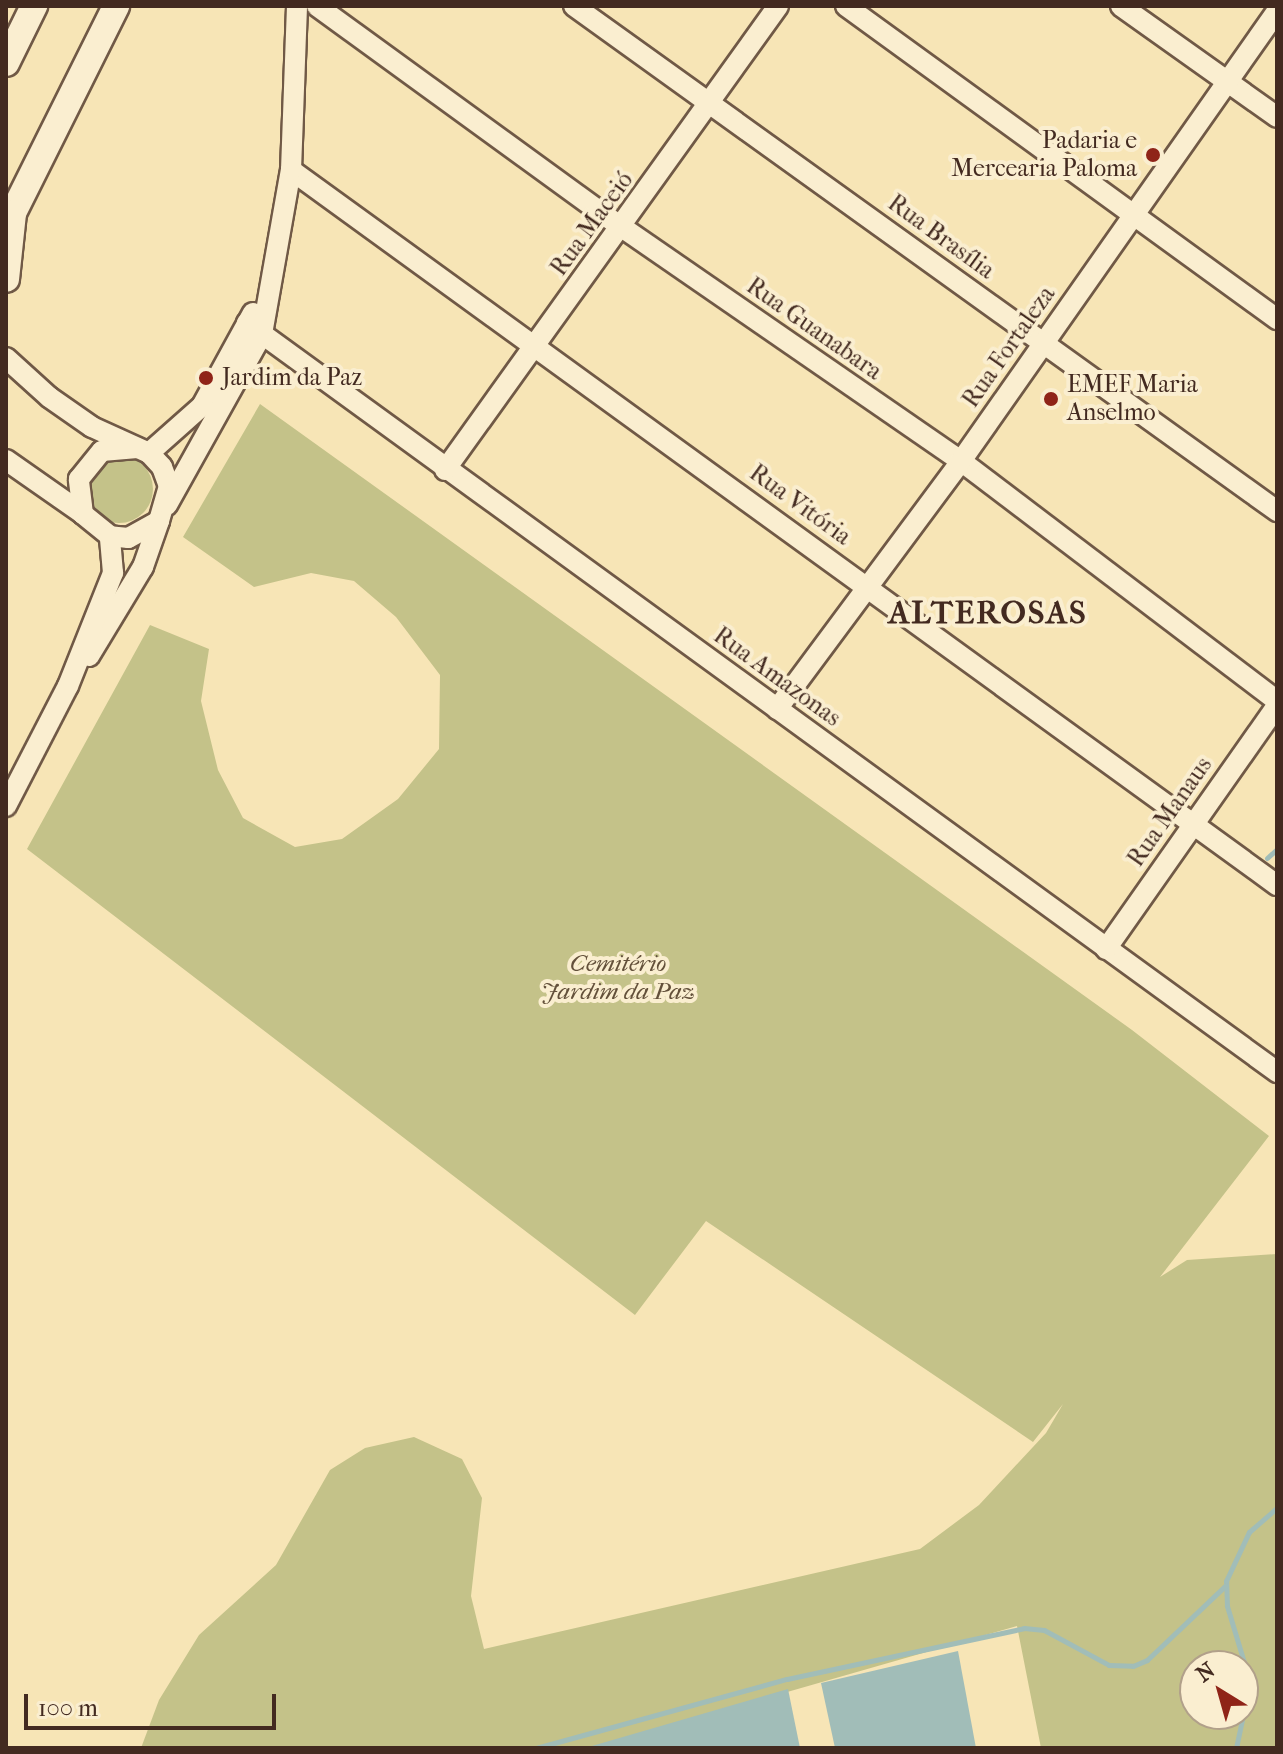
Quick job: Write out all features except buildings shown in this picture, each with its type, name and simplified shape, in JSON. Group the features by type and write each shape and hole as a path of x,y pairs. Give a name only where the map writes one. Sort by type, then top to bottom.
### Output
{"main road":[{"path":"6,63 34,6"},
{"path":"6,279 10,220 116,6"}],"street":[{"path":"6,806 68,686 143,567 163,513 254,328 274,274 291,170 297,6"},
{"name":"Rua Guanabara","path":"317,6 623,228 961,461 1277,703"},
{"name":"Rua Brasília","path":"574,6 1277,511"},
{"name":"Rua Maceió","path":"445,470 623,228 778,6"},
{"path":"846,6 1277,319"},
{"path":"1121,6 1277,117"},
{"name":"Rua Fortaleza","path":"777,709 961,461 1277,11"},
{"name":"Rua Vitória","path":"291,170 1277,885"},
{"path":"83,514 78,488 87,463 119,446 143,451 202,406 254,328"},
{"name":"Rua Amazonas","path":"254,328 445,470 1277,1072"},
{"path":"6,358 49,397 143,451 162,467 169,486 163,513 145,532 110,536 6,460"},
{"path":"68,686 113,573 110,536"},
{"name":"Rua Manaus","path":"1106,949 1277,703"}],"green space":[{"name":"Cemitério Jardim da Paz","path":"260,404 1132,1030 1269,1136 1160,1277 1187,1260 1277,1254 1277,1748 1041,1748 1017,1626 592,1748 141,1748 159,1700 199,1635 276,1565 330,1470 365,1448 414,1437 462,1459 482,1498 471,1596 484,1649 920,1549 979,1505 1046,1433 1063,1404 1033,1442 706,1221 635,1315 27,849 150,625 209,649 201,701 218,770 243,818 295,847 342,839 398,799 439,749 440,675 396,617 354,581 311,573 254,587 183,537"},
{"path":"119,455 143,465 153,489 143,513 119,523 95,513 85,489 95,465"}],"water":[{"path":"958,1651 976,1748 835,1748 821,1683"},
{"path":"788,1689 800,1748 585,1748"}],"waterway":[{"path":"1267,858 1277,849"},
{"path":"1240,1650 1227,1606 1226,1581 1249,1532 1277,1508"},
{"path":"536,1748 787,1679 1024,1628 1044,1630 1109,1665 1133,1666 1147,1660 1225,1586"},
{"path":"1236,1748 1240,1730"}],"place":[{"name":"Padaria e Mercearia Paloma","path":"1153,155"},
{"name":"Jardim da Paz","path":"206,378"},
{"name":"EMEF Maria Anselmo","path":"1051,399"}],"district":[{"name":"ALTEROSAS","path":"988,613"}]}
